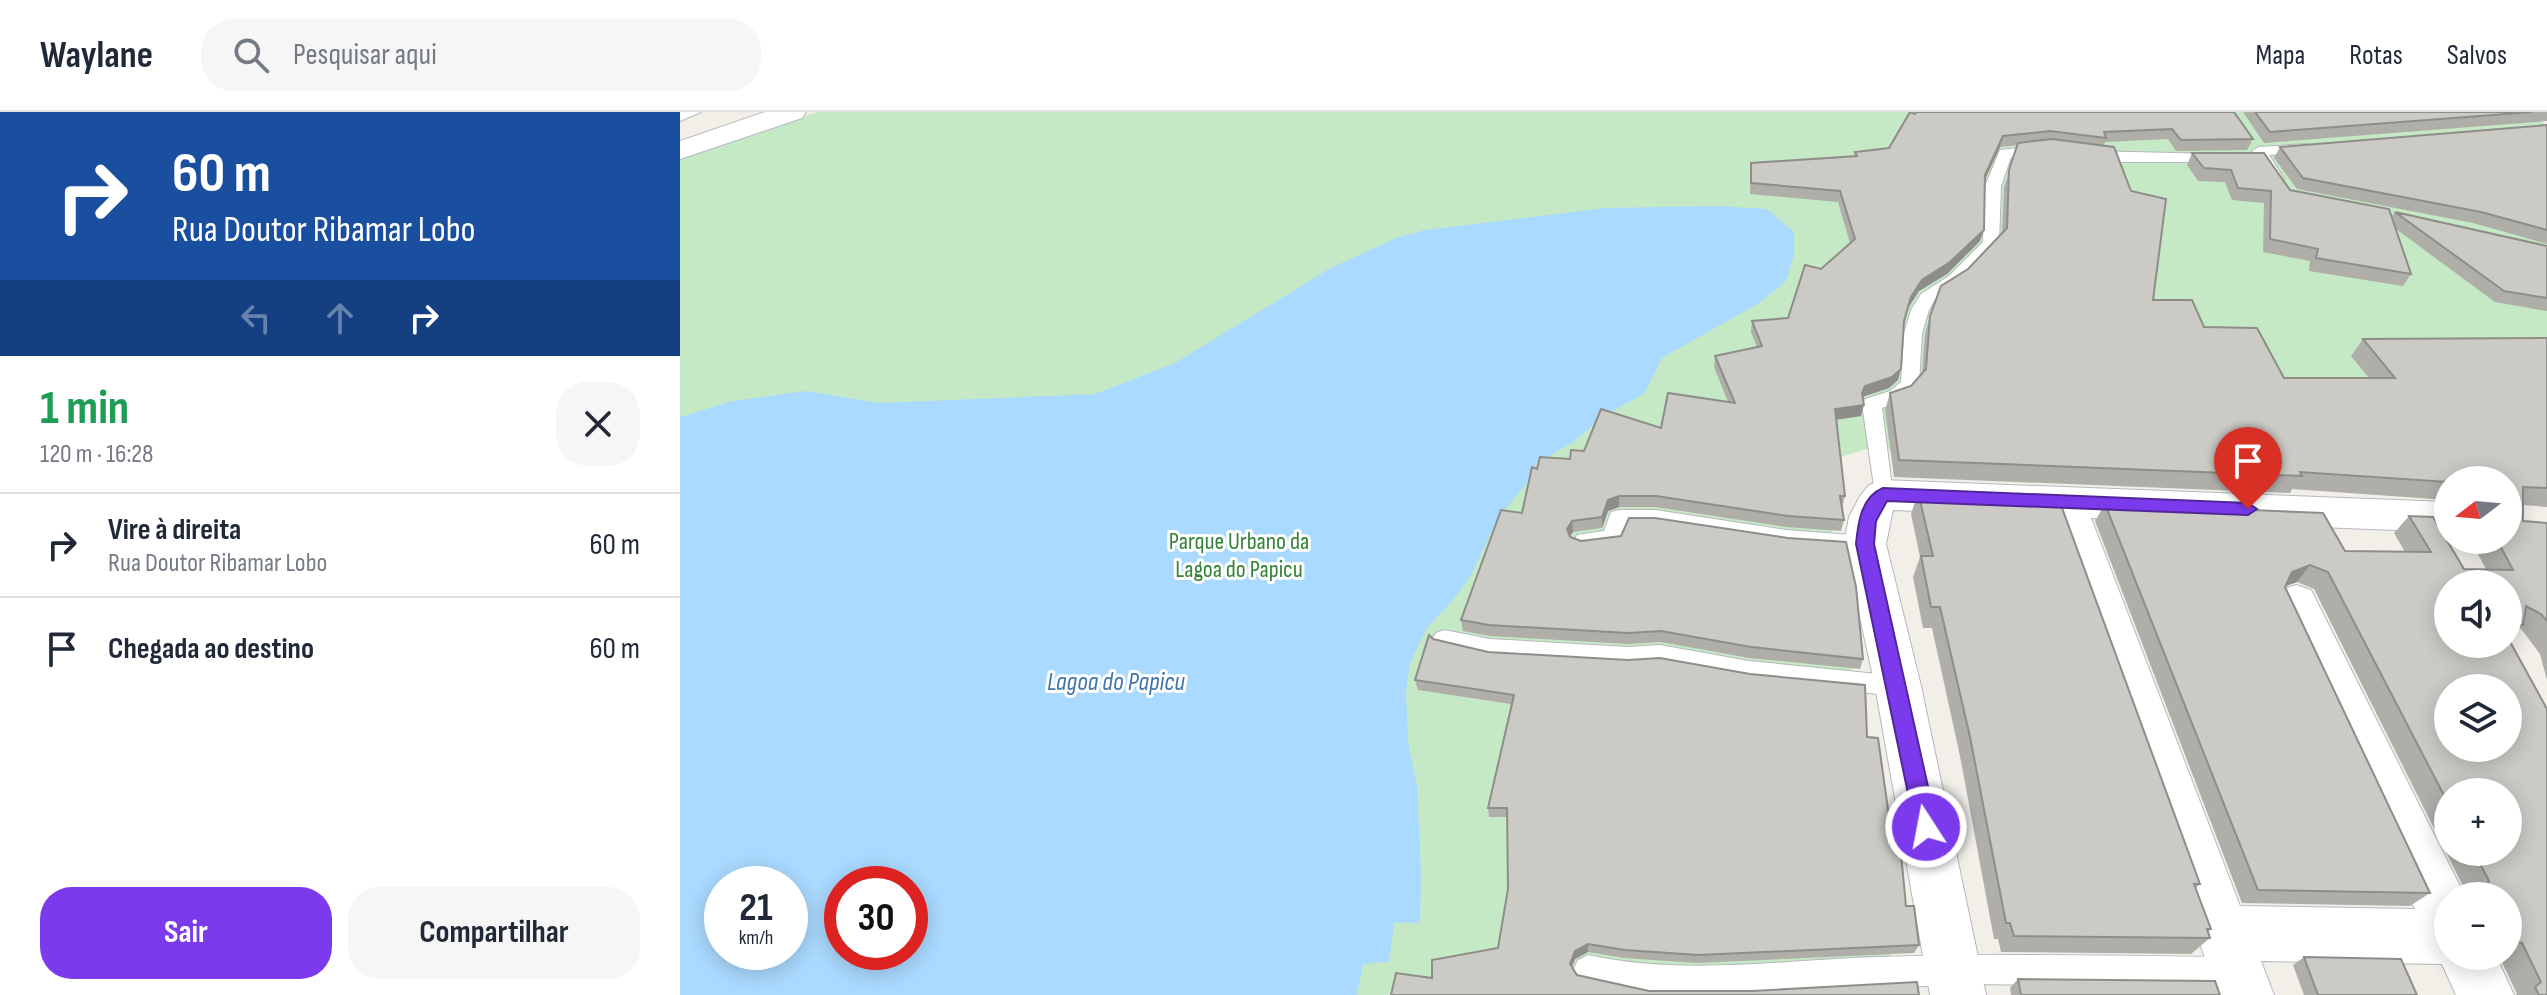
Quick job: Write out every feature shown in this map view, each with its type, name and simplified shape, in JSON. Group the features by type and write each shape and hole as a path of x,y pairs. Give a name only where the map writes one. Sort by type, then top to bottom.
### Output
{"street":[{"path":"680,150 792,112"},
{"path":"2065,502 2236,967 2434,939"},
{"path":"1956,982 1898,686 1874,515 2065,502 2434,529"},
{"path":"2296,602 2434,890"},
{"path":"2473,970 2486,995"}],"lane":[{"path":"680,117 694,112"},
{"path":"1581,541 1613,538 1619,518 1655,518 1786,538 1874,515 1872,404 1905,391 1910,384 1913,333 1920,310 1927,298 1955,280 1991,243 1990,199 1993,181 2005,153 2046,149 2120,158 2257,148 2322,147"},
{"path":"2257,148 2286,192"},
{"path":"1444,640 1490,649 1628,657 1660,655 1749,671 1898,686"},
{"path":"1588,970 1612,977 1674,981 1956,982 2236,967"}],"green space":[{"name":"Parque Urbano da Lagoa do Papicu","path":"817,112 2532,112 2547,126 2547,484 2522,483 2522,466 2434,466 2434,478 1870,448 1823,462 1896,995 680,995 680,160"}],"water":[{"name":"Lagoa do Papicu","path":"1717,206 1767,209 1794,232 1794,255 1786,281 1759,303 1662,358 1644,394 1605,415 1572,443 1536,463 1526,484 1498,518 1471,575 1426,629 1410,663 1406,691 1408,742 1417,786 1420,923 1394,923 1389,962 1363,964 1357,995 680,995 680,417 733,401 806,391 878,403 1095,394 1175,363 1329,269 1396,238 1425,230 1606,208"}],"building":[{"path":"1910,112 2234,112 2253,139 2181,140 2172,129 2104,132 2106,138 2050,131 2003,136 1985,175 1984,230 1950,262 1922,280 1911,297 1904,321 1901,369 1892,377 1865,386 1862,393 1864,405 1835,409 1845,496 1840,496 1844,520 1788,516 1656,496 1619,496 1608,500 1602,517 1572,521 1567,529 1570,537 1581,541 1621,536 1629,518 1655,518 1788,538 1846,542 1856,587 1863,659 1751,647 1661,631 1628,633 1489,625 1461,620 1501,510 1522,513 1532,467 1537,469 1540,457 1570,459 1571,450 1584,451 1601,409 1661,428 1668,393 1735,403 1715,356 1762,346 1752,321 1788,318 1805,265 1821,269 1855,239 1840,191 1751,183 1751,163 1857,156 1855,152 1889,148"},
{"path":"2255,112 2532,112 2270,132"},
{"path":"2547,125 2547,230 2481,212 2303,178 2280,147"},
{"path":"2052,139 2114,147 2131,191 2166,199 2153,300 2192,300 2204,327 2257,328 2284,378 2395,378 2363,339 2547,338 2547,488 2523,487 2523,521 2547,523 2547,621 2526,606 2522,625 2522,570 2513,570 2504,554 2522,554 2522,466 2434,466 2434,481 2300,472 2302,476 1899,460 1890,393 1911,386 1926,369 1930,316 1941,286 1968,269 2007,228 2009,170 2018,143"},
{"path":"2192,153 2264,153 2290,190 2389,209 2411,274 2316,258 2318,249 2270,239 2271,191 2238,188 2231,170 2204,168"},
{"path":"2395,212 2547,246 2547,298 2504,291"},
{"path":"1918,492 2058,497 2200,884 2194,884 2211,929 2207,929 2210,938 2014,936 2010,923 2006,923 1970,737 1940,607 1931,607 1921,556 1933,556"},
{"path":"2105,504 2323,513 2345,551 2431,552 2409,516 2433,517 2434,554 2455,554 2464,569 2513,570 2434,570 2434,658 2519,658 2547,709 2547,995 2539,995 2535,987 2541,982 2522,943 2522,882 2488,882 2481,866 2522,866 2522,778 2435,778 2328,572 2310,565 2292,572 2285,587 2430,893 2258,890"},
{"path":"1429,635 1433,639 1488,652 1628,660 1660,658 1750,674 1865,685 1867,737 1878,738 1891,831 1899,833 1906,906 1914,906 1919,945 1698,955 1588,944 1575,951 1570,964 1577,975 1649,991 1752,991 1917,982 1919,995 1391,995 1396,973 1432,978 1432,960 1498,948 1508,889 1507,808 1488,808 1514,695 1415,680"},
{"path":"2304,957 2401,959 2417,995 2318,995"},
{"path":"2018,979 2215,981 2220,995 2021,995"}],"route":[{"path":"1926,827 1865,544 1867,521 1873,506 1883,495 2248,509"}]}
